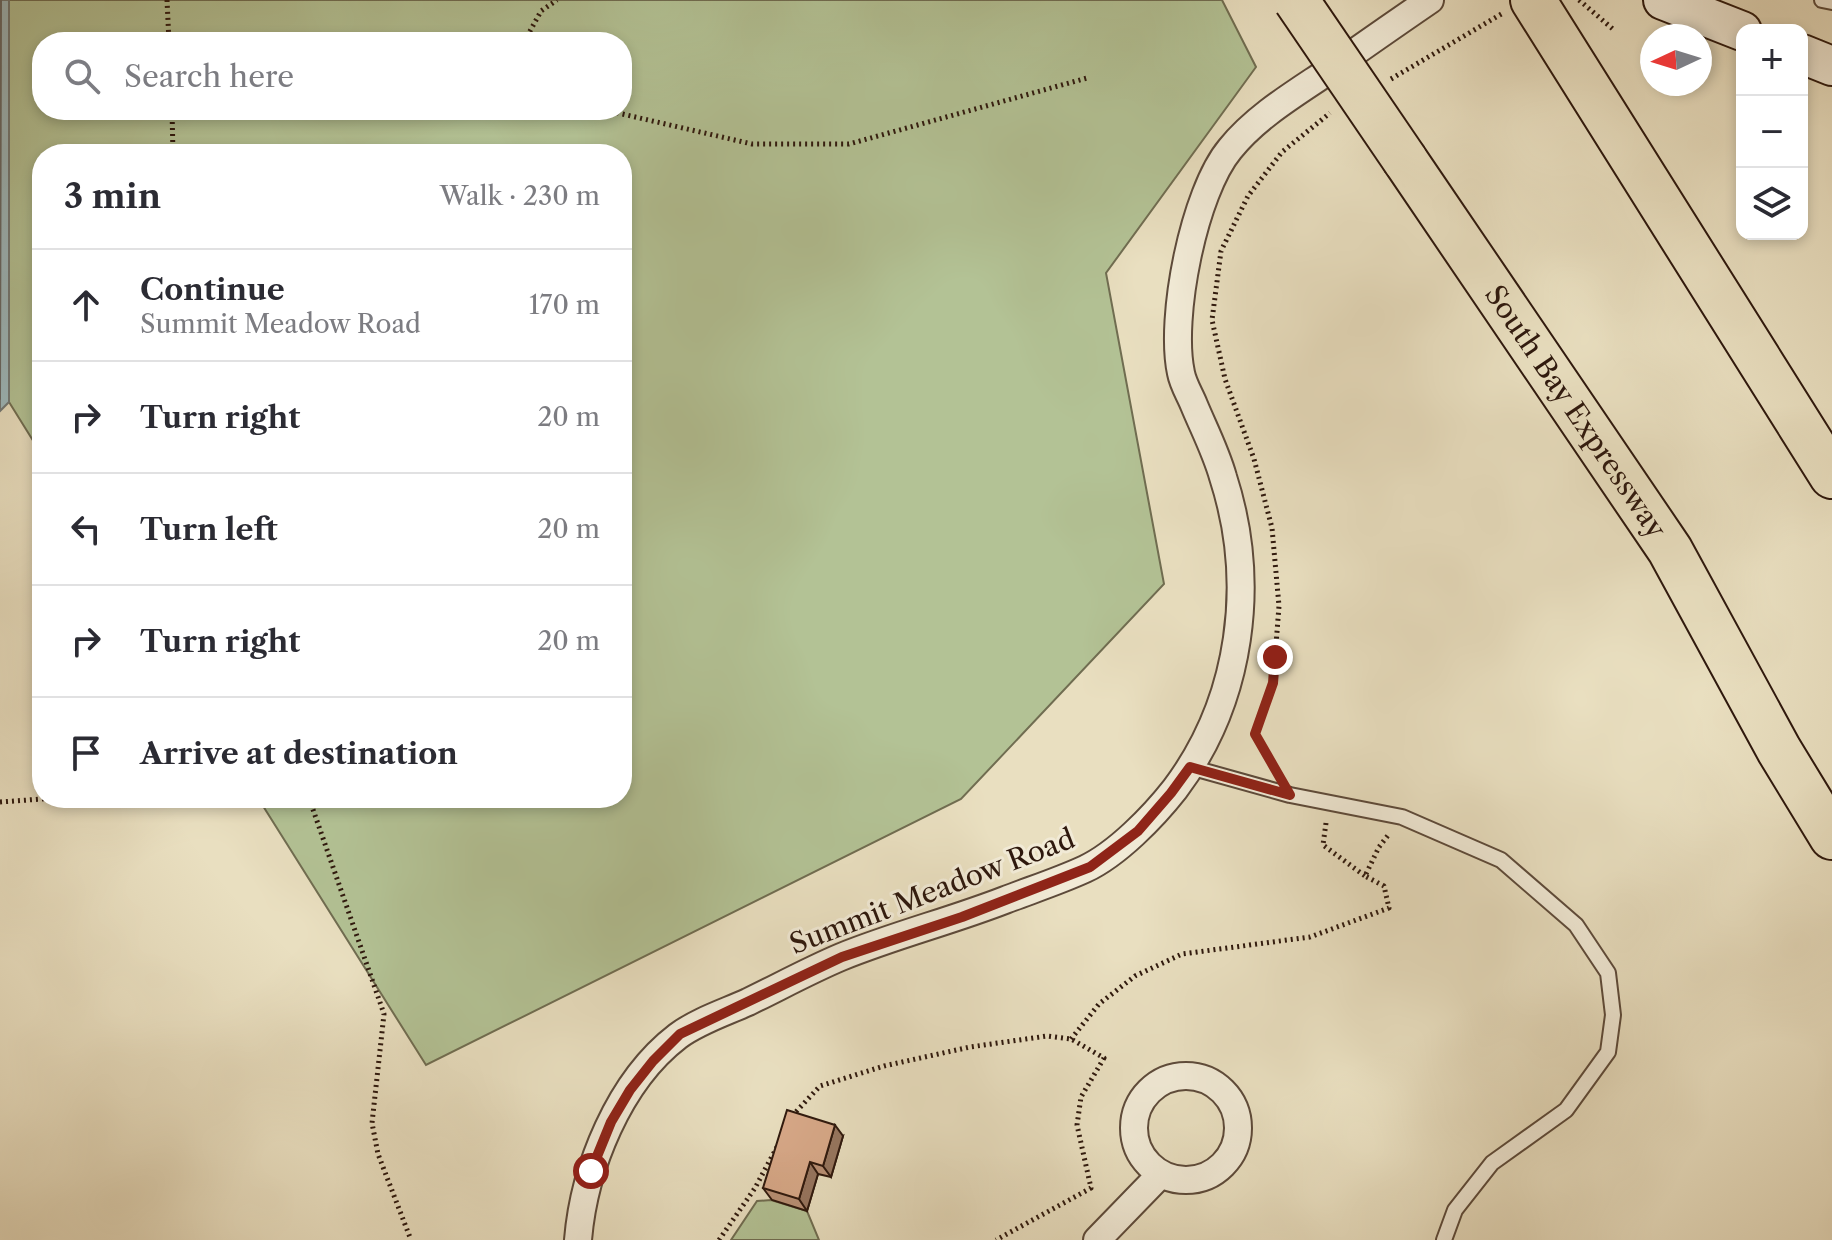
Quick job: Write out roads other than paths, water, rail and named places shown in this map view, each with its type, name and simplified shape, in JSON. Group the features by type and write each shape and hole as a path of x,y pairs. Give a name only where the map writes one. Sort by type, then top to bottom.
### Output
{"highway":[{"name":"South Bay Expressway","path":"1296,0 1670,550 1779,750 1832,837"},
{"path":"1522,4 1567,54 1832,476"}],"street":[{"name":"Summit Meadow Road","path":"578,1240 586,1186 611,1122 653,1061 680,1034 842,957 962,917 1090,867 1138,831 1190,767 1209,733 1230,672 1239,621 1241,583 1233,508 1222,472 1181,374 1178,329 1181,289 1198,218 1228,151 1272,109 1430,0"},
{"path":"1663,0 1736,29"},
{"path":"1808,56 1832,66"},
{"path":"1183,1076 1195,1076 1222,1090 1238,1119 1237,1139 1230,1157 1218,1170 1199,1179 1178,1180 1160,1175 1141,1157 1133,1133 1137,1107 1146,1092 1172,1077 1183,1076"},
{"path":"1097,1240 1160,1175"}],"lane":[{"path":"1822,0 1832,2"},
{"path":"1190,767 1290,795 1402,817 1501,860 1576,925 1608,973 1613,1015 1608,1052 1566,1110 1492,1163 1455,1210 1444,1240"}],"water":[{"path":"0,0 9,0 9,402 0,411"}]}
